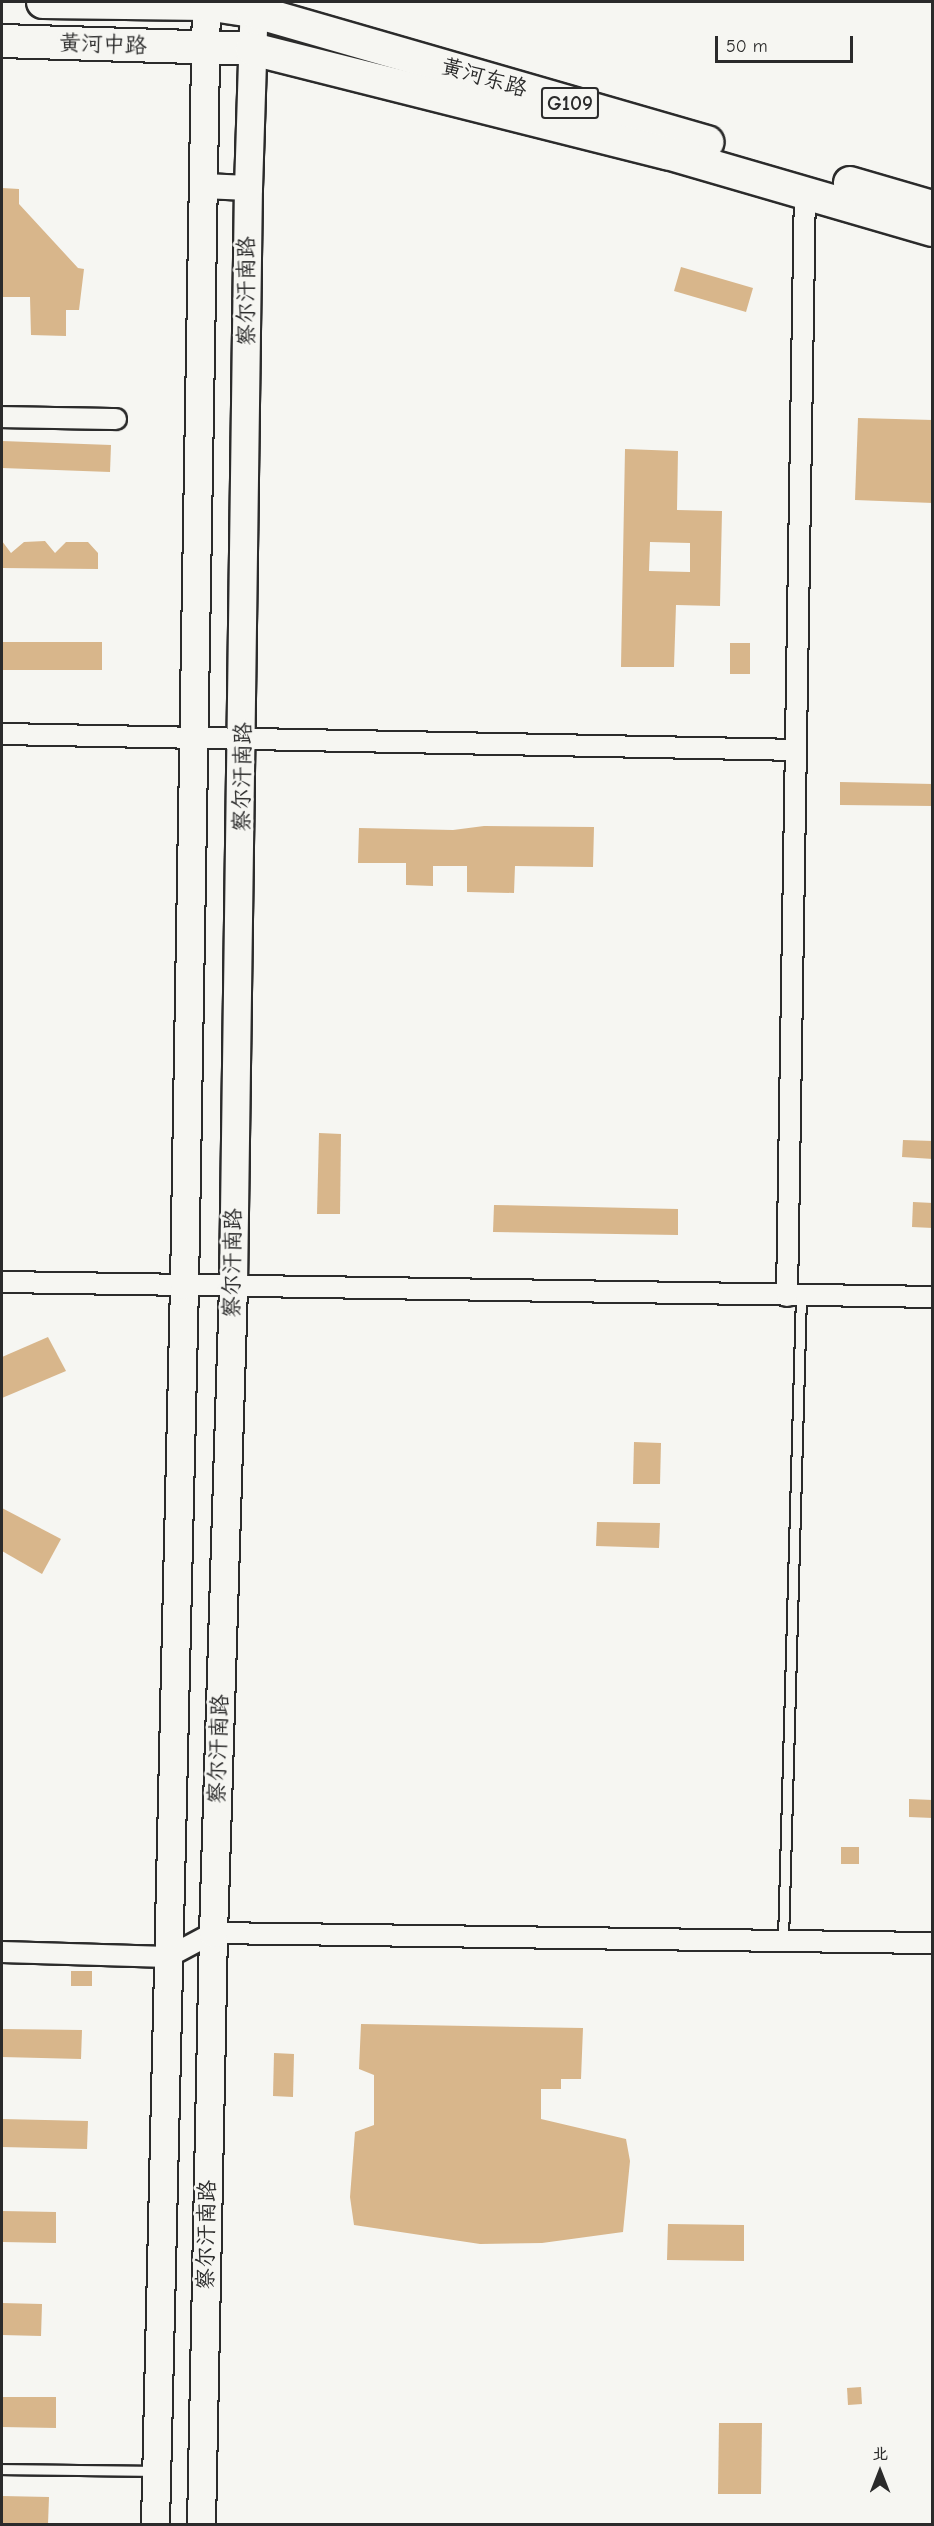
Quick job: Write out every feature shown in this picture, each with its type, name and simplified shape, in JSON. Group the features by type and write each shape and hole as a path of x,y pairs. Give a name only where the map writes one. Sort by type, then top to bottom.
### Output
{"highway":[{"name":"黄河中路","path":"43,2 206,3"},
{"name":"黄河东路","path":"206,3 254,6 933,207"},
{"name":"黄河中路","path":"2,41 205,49"},
{"name":"黄河东路","path":"205,49 252,49 668,153 933,230"}],"main road":[{"name":"察尔汗南路","path":"155,2524 184,1285 206,3"},
{"name":"察尔汗南路","path":"201,2524 213,1933 233,1286 243,739 248,188 254,6"}],"street":[{"path":"204,186 248,188"},
{"path":"794,1296 796,750 805,193"},
{"path":"2,417 116,419"},
{"path":"2,734 796,750"},
{"path":"2,1282 933,1297"},
{"path":"2,1952 168,1957 213,1933 933,1943"}],"lane":[{"path":"783,1940 794,1296"},
{"path":"2,2469 157,2471"}],"building":[{"path":"2,188 19,189 19,204 78,268 84,269 79,310 66,310 66,336 31,335 30,297 2,297"},
{"path":"681,267 753,288 746,312 674,291"},
{"path":"858,418 933,420 933,503 855,500"},
{"path":"2,441 111,445 110,472 2,468"},
{"path":"625,449 678,451 677,510 722,511 720,606 676,605 674,667 621,667","holes":["650,542 690,543 690,572 649,571"]},
{"path":"2,541 11,553 24,542 45,541 55,553 66,542 88,542 98,553 98,569 2,568"},
{"path":"2,642 102,642 102,670 2,670"},
{"path":"730,643 750,643 750,674 730,674"},
{"path":"840,782 933,784 933,806 840,805"},
{"path":"484,826 594,827 593,867 515,866 514,893 467,892 467,866 433,866 433,886 406,885 406,863 358,863 359,828 453,830"},
{"path":"319,1133 341,1134 340,1214 317,1214"},
{"path":"903,1140 933,1141 933,1159 902,1157"},
{"path":"913,1202 933,1203 933,1228 912,1227"},
{"path":"494,1205 678,1209 678,1235 493,1232"},
{"path":"48,1337 66,1371 2,1398 2,1357"},
{"path":"634,1442 661,1443 660,1484 633,1484"},
{"path":"2,1508 61,1539 42,1574 2,1551"},
{"path":"597,1522 660,1523 659,1548 596,1546"},
{"path":"909,1799 933,1800 933,1818 909,1817"},
{"path":"841,1847 859,1847 859,1864 841,1864"},
{"path":"71,1971 92,1971 92,1986 71,1986"},
{"path":"361,2024 583,2028 581,2079 561,2079 561,2089 541,2089 541,2119 626,2139 630,2161 623,2232 542,2243 480,2244 354,2225 350,2197 355,2132 374,2125 374,2075 359,2069"},
{"path":"2,2029 82,2030 81,2059 2,2057"},
{"path":"274,2053 294,2054 293,2097 273,2096"},
{"path":"2,2119 88,2121 87,2149 2,2147"},
{"path":"2,2211 56,2212 56,2243 2,2242"},
{"path":"668,2224 744,2225 744,2261 667,2260"},
{"path":"2,2303 42,2304 41,2336 2,2335"},
{"path":"861,2387 862,2404 848,2405 847,2388"},
{"path":"2,2397 56,2397 56,2428 2,2427"},
{"path":"719,2423 762,2423 761,2494 718,2494"},
{"path":"2,2496 49,2497 48,2524 2,2524"}]}
